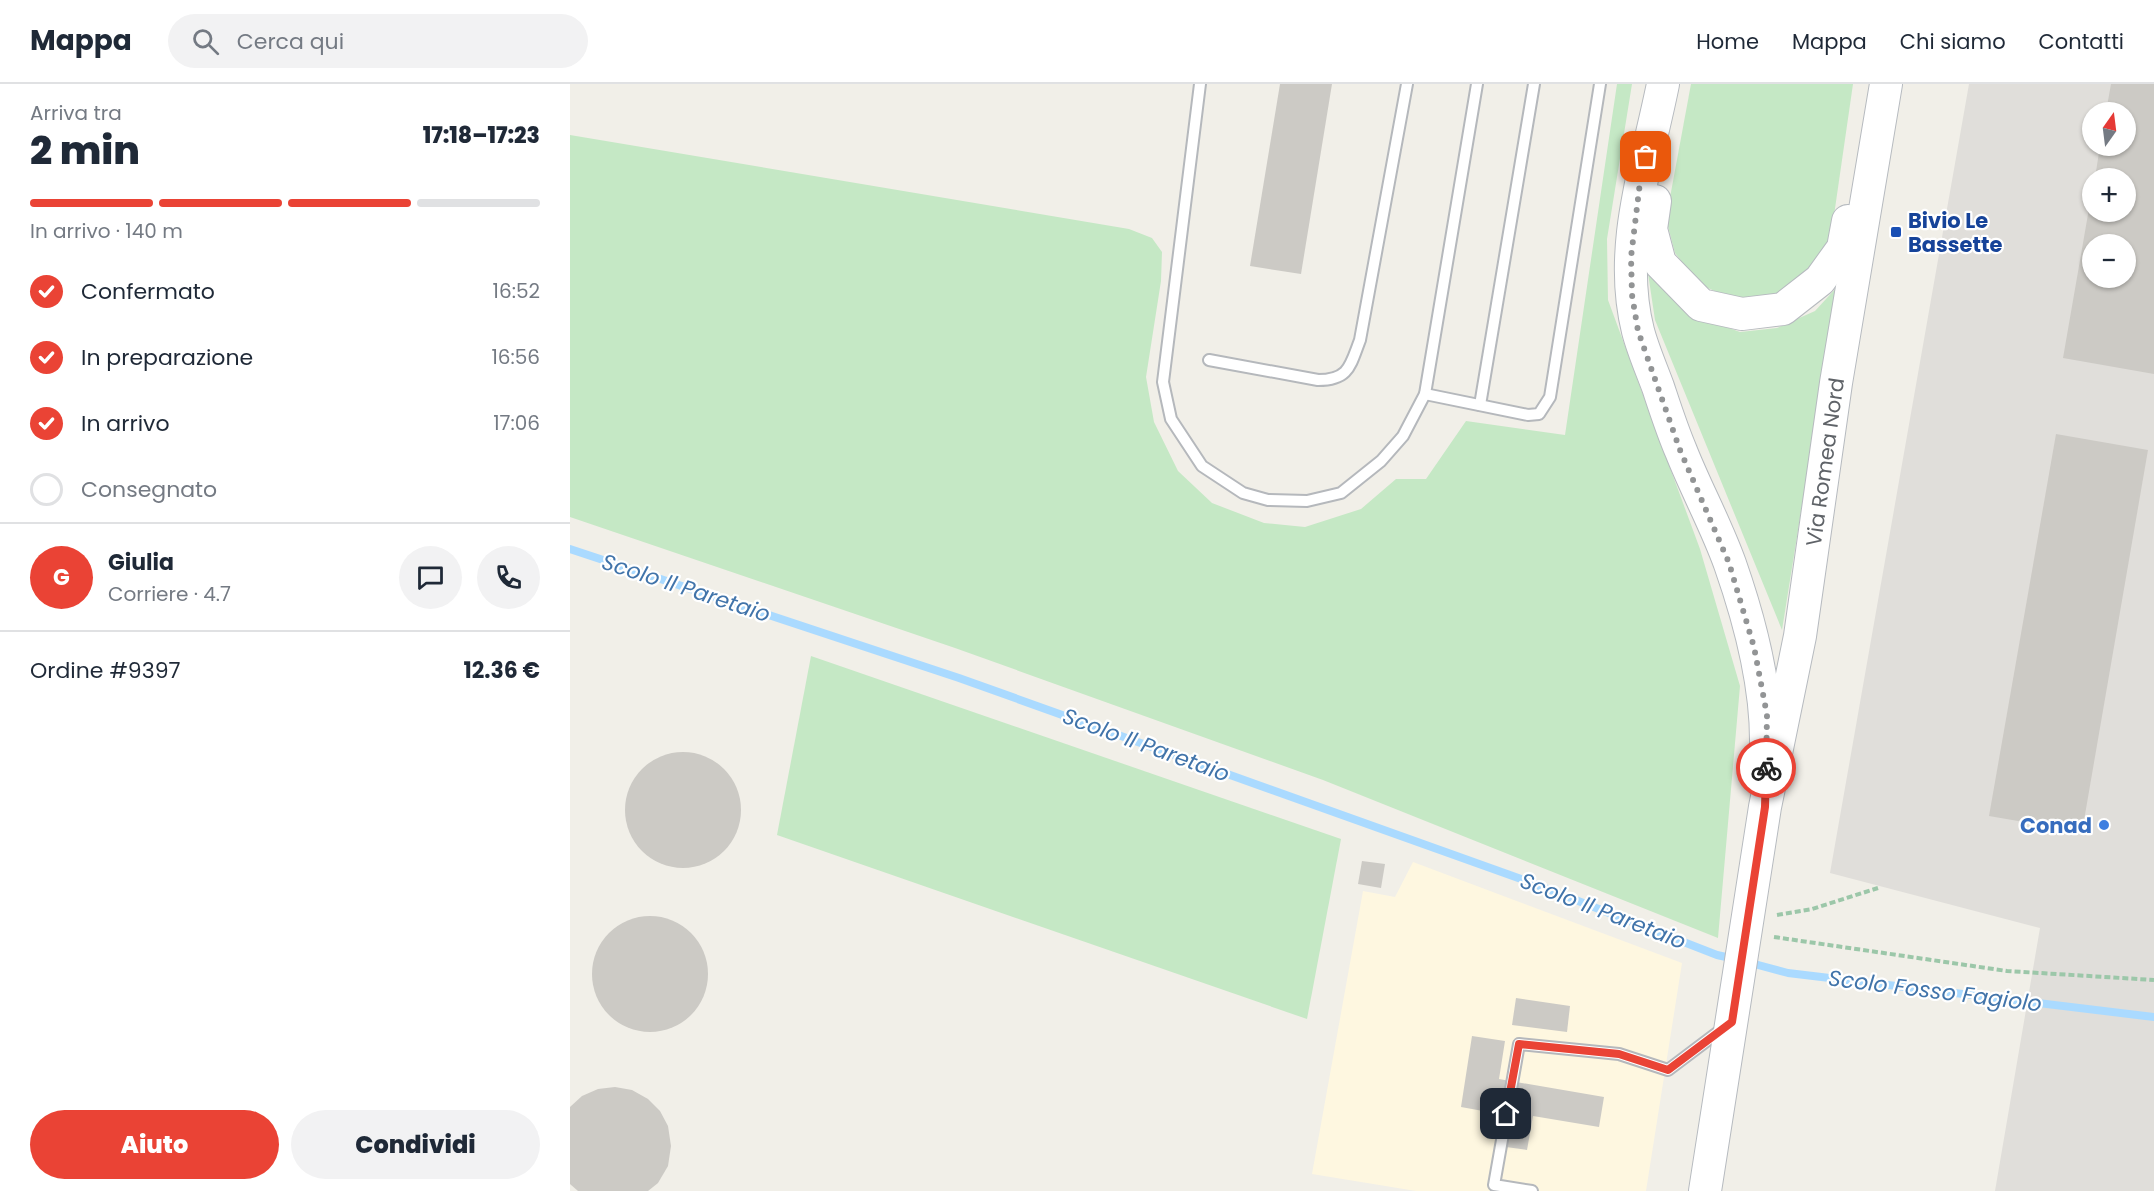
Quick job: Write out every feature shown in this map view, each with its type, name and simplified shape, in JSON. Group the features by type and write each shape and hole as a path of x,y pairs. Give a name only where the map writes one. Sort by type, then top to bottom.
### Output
{"main road":[{"name":"Via Romea Nord","path":"1663,84 1655,125 1641,174 1631,257 1636,322 1680,450 1729,563 1754,647 1767,715 1765,807"},
{"name":"Via Romea Nord","path":"1655,125 1659,173 1651,229 1660,263 1701,305 1742,314 1783,309 1820,280 1843,248 1855,192 1884,93"},
{"name":"Via Romea Nord","path":"1705,1191 1765,807 1800,636 1836,383 1884,93"}],"lane":[{"path":"1200,84 1163,382 1171,419 1202,466 1243,493 1268,501 1307,501 1341,493 1381,461 1403,436 1425,394 1477,84"},
{"path":"1209,360 1318,380 1335,380 1350,369 1360,340 1407,84"},
{"path":"1480,405 1534,84"},
{"path":"1425,394 1528,415 1539,414 1550,397 1600,84"},
{"path":"1532,1191 1494,1185 1519,1044 1619,1054 1668,1070 1735,1007"}],"path":[{"path":"1747,919 1812,909 1878,888"},
{"path":"1747,919 1775,938 2007,971 2154,980"}],"shaded area":[{"path":"1969,84 2154,84 2154,1191 1995,1191 2040,928 1830,873"},
{"path":"1413,862 1682,963 1646,1191 1416,1191 1312,1174 1363,891 1395,897"}],"green space":[{"path":"1617,84 1632,84 1607,239 1608,300 1700,549 1740,686 1718,938 1323,780 955,648 570,517 570,135 1129,229 1152,238 1162,252 1161,281 1146,377 1154,422 1178,471 1212,503 1264,523 1305,527 1361,509 1396,479 1426,479 1466,421 1565,435"},
{"path":"1691,84 1853,84 1830,243 1814,271 1785,294 1739,302 1699,284 1675,253 1666,219"},
{"path":"1646,260 1669,296 1699,317 1740,332 1777,328 1815,311 1837,287 1782,630 1655,320"},
{"path":"811,656 1341,839 1307,1019 777,835"}],"building":[{"path":"1280,84 1332,84 1301,274 1250,266"},
{"path":"2111,84 2154,84 2154,374 2063,358 2082,249 2082,288 2136,288 2136,234 2085,234 2087,222 2136,222 2136,168 2097,168 2098,156 2136,156 2136,102 2108,102"},
{"path":"2056,434 2148,450 2082,832 1989,816"},
{"path":"683,752 705,757 724,769 736,788 741,810 736,832 724,851 705,863 683,868 661,863 642,851 630,832 625,810 630,788 642,769 661,757"},
{"path":"1362,861 1385,864 1381,888 1358,884"},
{"path":"650,916 672,921 691,933 703,952 708,974 703,996 691,1015 672,1027 650,1032 628,1027 609,1015 597,996 592,974 597,952 609,933 628,921"},
{"path":"1516,998 1570,1006 1567,1032 1512,1025"},
{"path":"1472,1036 1505,1041 1499,1079 1604,1097 1599,1127 1533,1116 1527,1150 1499,1146 1505,1115 1461,1107"},
{"path":"615,1087 632,1090 648,1099 660,1111 668,1126 671,1146 668,1166 658,1183 648,1191 578,1191 570,1184 570,1107 582,1096 598,1089"}],"waterway":[{"name":"Scolo Il Paretaio","path":"570,549 959,678 1532,883 1717,955 1735,959"},
{"name":"Scolo Fosso Fagiolo","path":"1747,962 1788,973 2154,1017"}],"way so far":[{"path":"1646,157 1641,174 1631,257 1632,295 1638,331 1680,450 1729,563 1754,647 1767,715 1766,768"}],"place":[{"name":"Bivio Le Bassette","path":"1896,232"},
{"name":"Conad","path":"2104,825"}],"route":[{"path":"1506,1114 1519,1044 1619,1054 1668,1070 1732,1022 1765,807 1766,768"}]}
